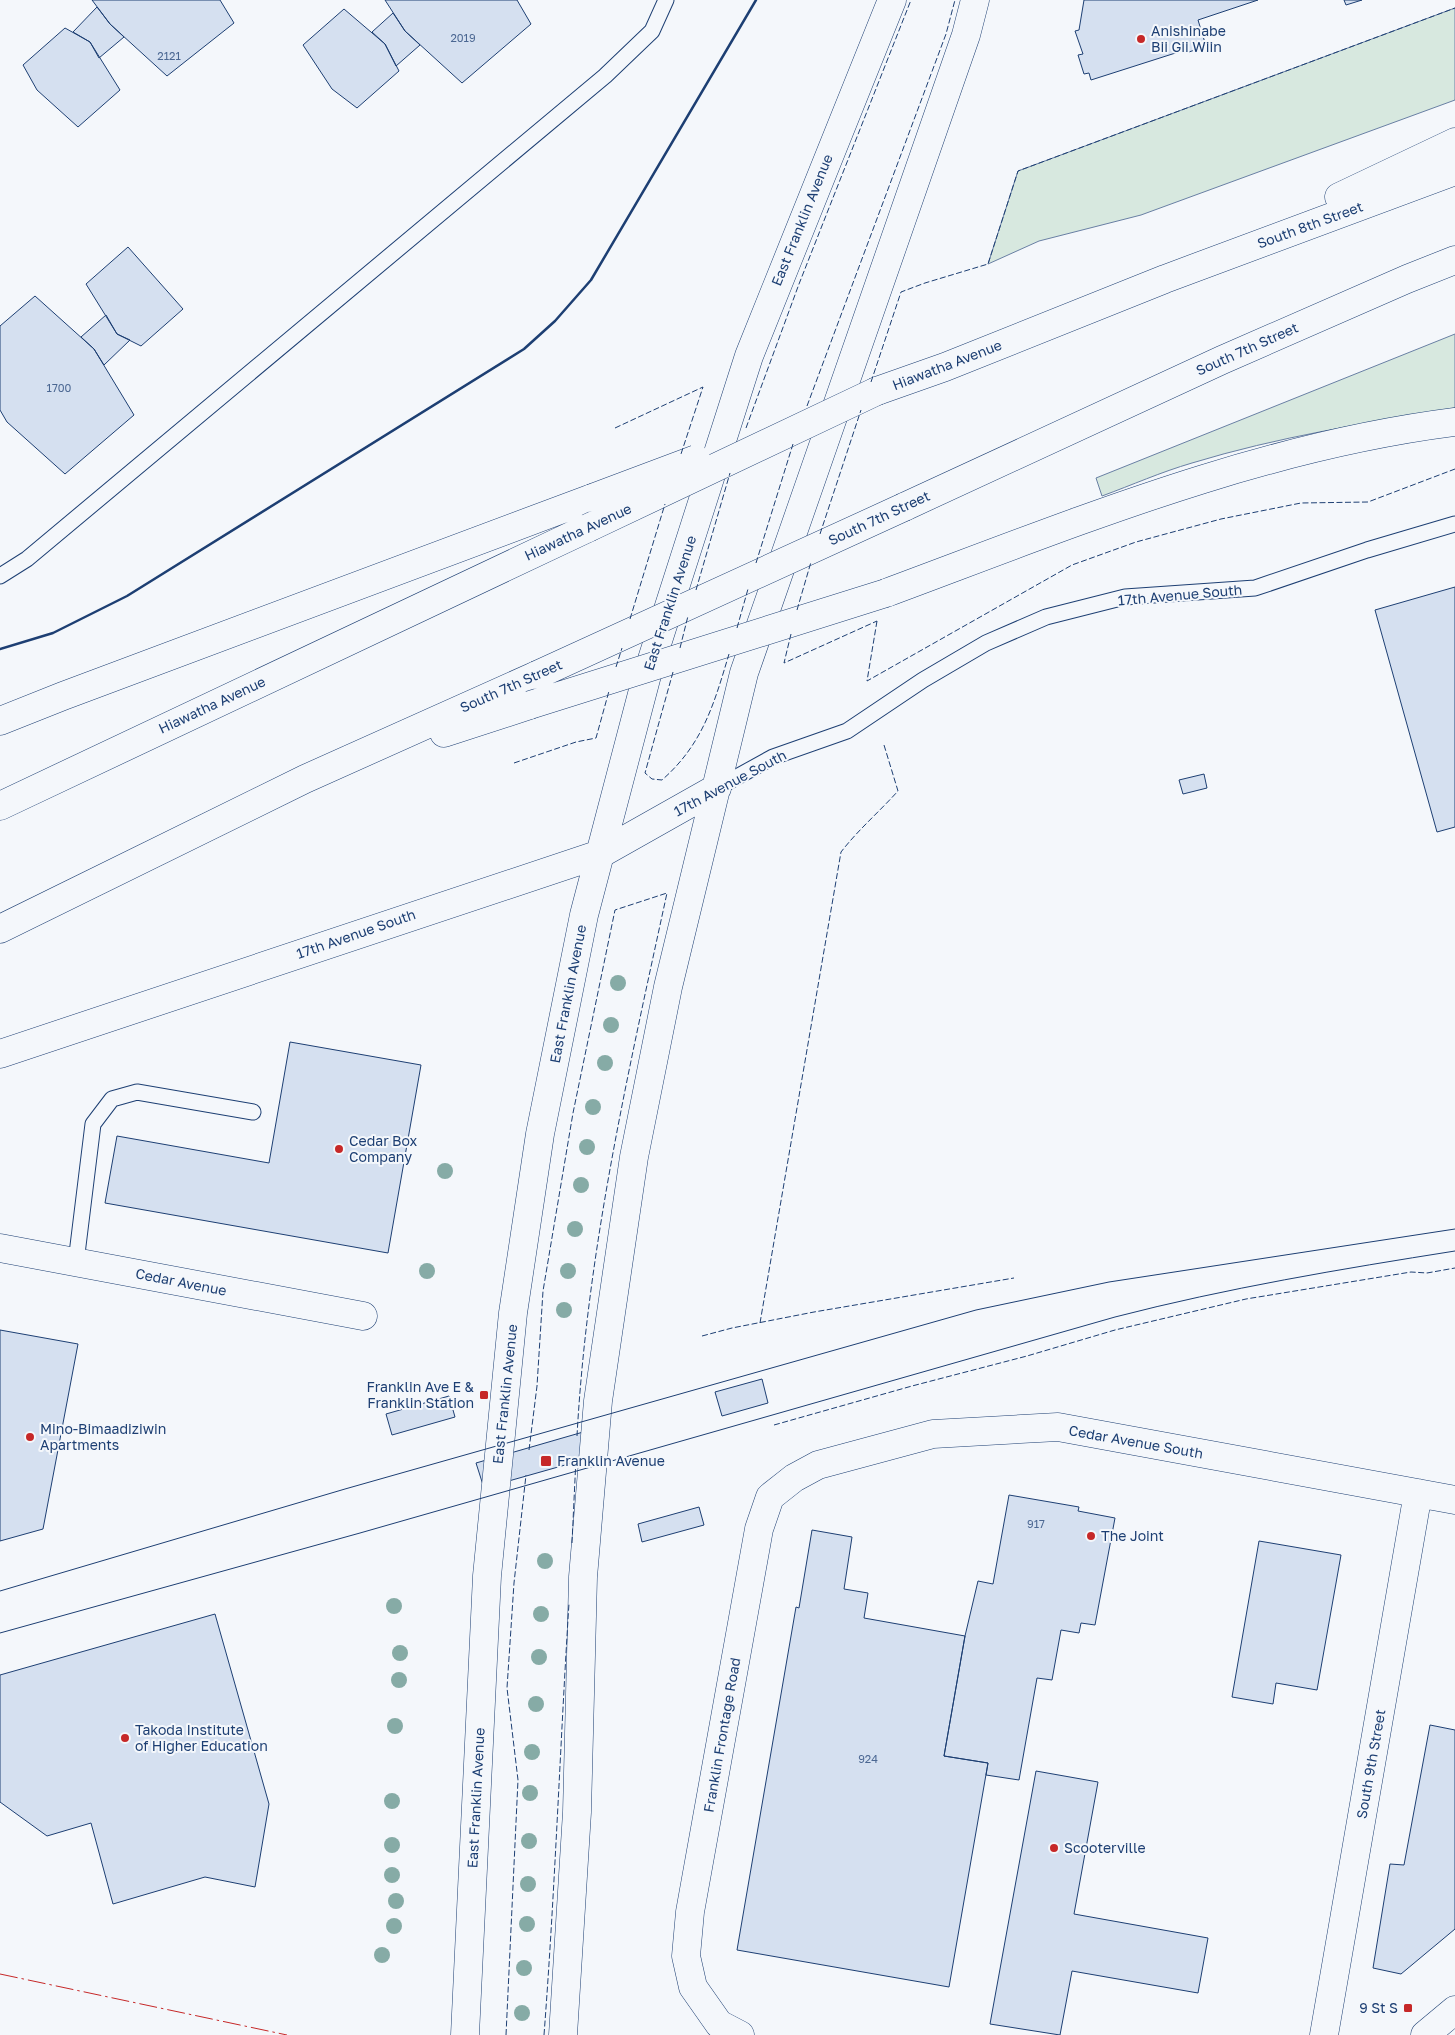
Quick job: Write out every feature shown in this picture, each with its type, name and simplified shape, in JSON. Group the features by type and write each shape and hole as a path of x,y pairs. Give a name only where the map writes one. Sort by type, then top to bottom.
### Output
{"main road":[{"name":"East Franklin Avenue","path":"464,2035 487,1576 513,1313 540,1134 584,915 647,676 749,356 892,0"},
{"path":"563,2035 577,1812 583,1577 598,1401 634,1157 668,987 744,673 966,36 975,0"},
{"path":"1165,279 1455,142"},
{"name":"South 8th Street","path":"1165,279 1455,171"},
{"name":"South 7th Street","path":"305,779 537,675 1222,360 1455,260"},
{"name":"Hiawatha Avenue","path":"0,806 878,391 945,367 1165,279"},
{"path":"0,721 878,391"},
{"path":"0,929 305,779 530,705 886,593 1122,506 1256,463 1380,434 1455,422"},
{"name":"17th Avenue South","path":"0,1054 600,854 717,788"},
{"name":"Cedar Avenue","path":"0,1248 363,1316"},
{"name":"Cedar Avenue South","path":"818,1465 933,1434 1058,1427 1455,1500"},
{"name":"Franklin Frontage Road","path":"729,2029 693,1987 686,1956 692,1902 759,1529 770,1497 794,1478 818,1465"},
{"name":"South 9th Street","path":"1324,2035 1418,1494"},
{"path":"1425,2035 1455,2010"}],"lane":[{"path":"0,576 28,559 605,76 652,31 666,0"},
{"name":"17th Avenue South","path":"717,788 773,757 847,731 923,680 986,643 1046,617 1125,597 1255,588 1367,550 1455,524"},
{"path":"76,1262 93,1124 112,1100 137,1092 253,1112"}],"shaded area":[{"path":"1455,8 1455,100 1141,215 1039,241 988,264 1018,171"},
{"path":"1455,334 1455,408 1322,431 1224,454 1158,474 1102,496 1096,478"}],"building":[{"path":"92,0 220,0 234,23 167,76 110,24"},
{"path":"385,0 517,0 531,24 462,83 405,31"},
{"name":"Anishinabe Bii Gii Wiin","path":"1084,0 1258,0 1198,20 1206,46 1189,52 1188,49 1091,80 1089,73 1084,74 1078,55 1083,54 1075,31 1079,30"},
{"path":"1344,0 1362,0 1346,5"},
{"path":"97,7 110,24 124,37 99,58 90,42 73,32"},
{"path":"344,9 385,44 399,71 357,108 332,89 303,45"},
{"path":"393,13 405,31 420,45 396,66 385,44 372,32"},
{"path":"65,28 90,42 120,90 78,127 37,90 23,65"},
{"path":"128,247 183,309 141,346 117,334 86,284"},
{"path":"35,296 94,349 134,415 65,474 7,422 0,410 0,326"},
{"path":"106,315 117,334 130,340 104,365 94,349 81,337"},
{"path":"1455,587 1455,827 1437,832 1375,610"},
{"path":"1204,774 1207,788 1183,794 1179,780"},
{"name":"Cedar Box Company","path":"290,1042 421,1065 388,1253 105,1203 117,1136 269,1163"},
{"name":"Mino-Bimaadiziwin Apartments","path":"0,1330 78,1344 43,1529 0,1541"},
{"path":"762,1379 768,1403 722,1416 715,1392"},
{"path":"449,1396 455,1417 392,1435 386,1414"},
{"path":"597,1428 604,1454 484,1488 476,1463"},
{"path":"1009,1495 1079,1507 1078,1511 1115,1518 1095,1625 1081,1623 1079,1633 1061,1630 1052,1680 1037,1678 1019,1780 986,1775 988,1763 944,1756 965,1636 978,1581 993,1584"},
{"path":"699,1507 704,1525 642,1542 638,1524"},
{"path":"812,1530 852,1537 844,1589 868,1593 864,1618 965,1636 944,1756 988,1763 949,1987 737,1950 796,1607 799,1608"},
{"path":"1259,1541 1341,1555 1317,1690 1276,1683 1273,1704 1232,1697"},
{"name":"Takoda Institute of Higher Education","path":"215,1614 269,1804 255,1887 205,1877 113,1904 91,1823 47,1836 0,1802 0,1675"},
{"path":"1430,1725 1455,1730 1455,1929 1401,1974 1373,1968 1390,1864 1404,1865"},
{"name":"Scooterville","path":"1036,1771 1098,1782 1074,1914 1208,1938 1198,1993 1072,1971 1060,2035 990,2024"}],"tram line":[{"path":"0,1591 345,1489 976,1310 1109,1282 1455,1229"},
{"path":"0,1633 360,1533 1115,1317 1242,1288 1455,1251"}],"fence":[{"path":"746,428 799,284 911,0"},
{"path":"807,406 946,34 955,0"},
{"path":"871,382 901,292 988,264 1018,171 1455,8"},
{"path":"615,428 703,387 681,454"},
{"path":"820,534 861,410"},
{"path":"756,563 793,444"},
{"path":"877,621 867,681 1072,565 1136,542 1221,519 1301,503 1368,502 1455,469"},
{"path":"696,590 730,473"},
{"path":"630,619 665,504"},
{"path":"797,610 811,562"},
{"path":"737,628 748,589"},
{"path":"680,648 688,616"},
{"path":"791,634 784,663 877,621"},
{"path":"616,667 622,648"},
{"path":"673,672 645,773 652,779 662,780 688,752 712,706 729,654"},
{"path":"514,763 576,742 596,738 609,691"},
{"path":"760,1323 841,852 898,791 884,745"},
{"path":"529,1450 537,1386 543,1291 573,1113 615,910 667,893 611,1163 590,1299 582,1367 577,1436"},
{"path":"774,1425 1115,1330 1246,1299 1411,1272 1427,1273 1455,1268"},
{"path":"702,1336 732,1328 814,1312 1014,1278"},
{"path":"572,1543 576,1458"},
{"path":"506,2035 518,1780 507,1688 514,1583 526,1475"},
{"path":"544,2035 569,1603"}],"wall":[{"path":"0,649 53,633 127,596 524,349 555,321 591,280 756,0"}],"power":[{"path":"0,1974 287,2035"}],"place":[{"name":"Anishinabe Bii Gii Wiin","path":"1141,39"},
{"name":"Cedar Box Company","path":"339,1149"},
{"name":"Franklin Ave E & Franklin Station","path":"484,1395"},
{"name":"Mino-Bimaadiziwin Apartments","path":"30,1437"},
{"name":"Franklin Avenue","path":"546,1461"},
{"name":"The Joint","path":"1091,1536"},
{"name":"Takoda Institute of Higher Education","path":"125,1738"},
{"name":"Scooterville","path":"1054,1848"},
{"name":"9 St S","path":"1408,2008"}]}
